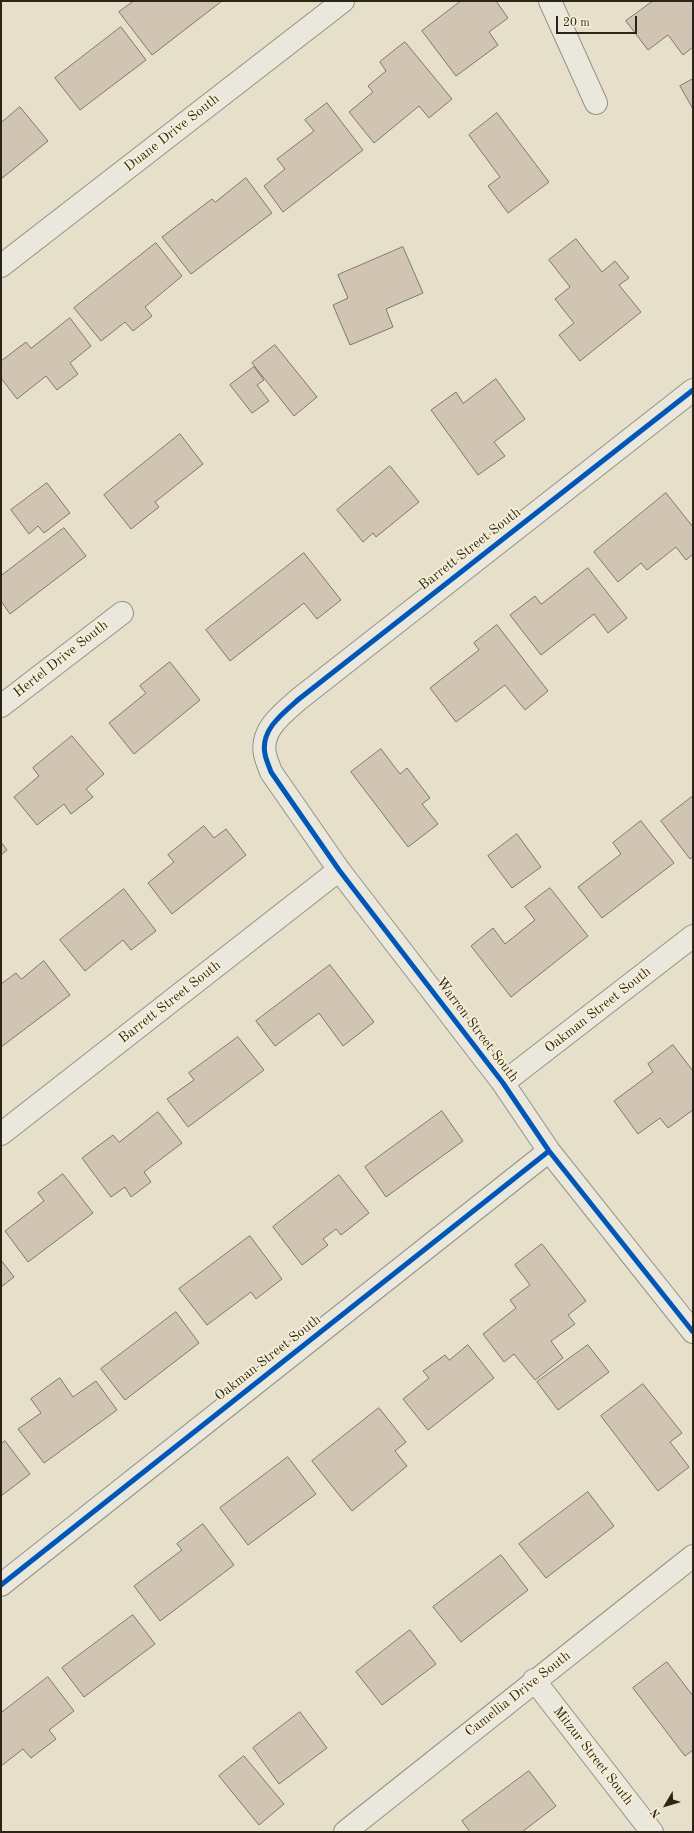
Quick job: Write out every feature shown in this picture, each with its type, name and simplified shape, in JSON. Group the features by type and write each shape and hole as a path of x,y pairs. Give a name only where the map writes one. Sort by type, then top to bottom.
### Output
{"street":[{"name":"Duane Drive South","path":"1,266 343,1"},
{"path":"550,1 596,103"},
{"name":"Barrett Street South","path":"267,732 278,717 299,699 693,390"},
{"name":"Hertel Drive South","path":"1,706 122,613"},
{"name":"Warren Street South","path":"267,732 264,753 272,772 340,870 503,1083 549,1151 693,1332"},
{"name":"Barrett Street South","path":"1,1134 340,870"},
{"name":"Oakman Street South","path":"503,1083 693,936"},
{"name":"Oakman Street South","path":"1,1585 549,1151"},
{"name":"Camellia Drive South","path":"345,1832 534,1680 693,1556"},
{"name":"Mitzur Street South","path":"534,1680 652,1832"}],"building":[{"path":"134,1 222,1 152,55 119,12"},
{"path":"461,1 496,1 508,18 489,32 498,45 456,76 422,31"},
{"path":"653,1 693,1 693,47 683,55 668,35 648,50 626,21"},
{"path":"121,27 146,60 80,110 55,78"},
{"path":"405,42 452,99 429,118 419,106 374,143 349,112 373,92 368,86 386,71 380,62"},
{"path":"693,79 693,109 680,86"},
{"path":"327,103 363,150 283,212 264,186 285,169 277,159 314,131 305,120"},
{"path":"20,107 48,141 1,179 1,123"},
{"path":"497,113 549,182 508,213 488,186 500,177 469,135"},
{"path":"246,178 272,213 191,274 162,237 212,199 215,202"},
{"path":"576,239 602,272 615,261 629,278 619,285 641,312 580,361 559,335 574,323 555,299 570,287 549,260"},
{"path":"156,243 182,276 145,307 152,316 133,331 125,322 101,341 74,308"},
{"path":"403,247 423,293 386,309 393,327 350,345 333,305 348,298 338,275"},
{"path":"70,318 91,346 70,363 78,374 57,390 46,376 17,399 1,378 1,361 26,342 31,348"},
{"path":"275,345 317,397 294,416 252,363"},
{"path":"254,367 264,380 257,385 269,401 252,413 230,385"},
{"path":"496,379 525,419 494,442 505,456 478,475 431,410 456,392 463,403"},
{"path":"180,434 203,464 155,502 159,507 131,529 104,495"},
{"path":"390,466 419,502 376,537 373,533 363,542 337,510"},
{"path":"47,483 70,513 44,533 38,526 29,534 11,510"},
{"path":"666,493 693,527 693,554 686,560 676,547 647,570 641,563 618,582 594,552"},
{"path":"64,528 86,556 10,614 1,601 1,576"},
{"path":"304,553 341,600 317,619 304,603 230,661 206,630"},
{"path":"588,568 627,618 608,633 594,614 541,655 510,615 535,596 541,604"},
{"path":"497,625 548,691 525,710 505,685 456,722 430,688 479,650 474,643"},
{"path":"170,662 200,700 134,754 109,723 146,693 140,686"},
{"path":"72,736 104,774 86,789 93,797 71,814 64,804 37,825 14,797 39,776 33,768"},
{"path":"381,749 400,774 407,768 430,798 422,804 438,824 408,847 351,772"},
{"path":"693,796 693,856 690,859 661,821"},
{"path":"641,821 674,863 602,918 578,887 621,854 613,843"},
{"path":"204,826 214,838 226,829 246,855 172,914 148,883 174,862 168,855"},
{"path":"517,834 541,867 512,888 488,856"},
{"path":"1,842 7,850 1,855"},
{"path":"550,888 588,936 511,997 471,946 493,928 505,944 535,920 525,907"},
{"path":"124,889 156,931 131,950 123,940 85,971 60,940"},
{"path":"44,961 70,995 1,1047 1,984 16,973 21,979"},
{"path":"330,965 374,1022 343,1046 319,1013 275,1046 256,1021"},
{"path":"238,1037 264,1070 188,1127 167,1099 194,1080 189,1073"},
{"path":"673,1045 693,1071 693,1110 668,1128 660,1118 638,1134 614,1101 653,1072 648,1064"},
{"path":"442,1111 463,1141 386,1197 365,1167"},
{"path":"158,1112 182,1143 144,1172 151,1182 131,1197 125,1187 111,1197 82,1158 113,1135 119,1142"},
{"path":"63,1174 93,1213 28,1262 5,1231 44,1201 38,1193"},
{"path":"339,1175 369,1213 341,1235 336,1229 323,1239 328,1245 302,1265 273,1227"},
{"path":"250,1236 282,1279 256,1299 251,1292 207,1325 179,1289"},
{"path":"542,1244 586,1301 568,1315 575,1324 551,1341 563,1358 535,1380 514,1354 504,1362 483,1334 516,1308 510,1300 530,1285 515,1265"},
{"path":"1,1260 14,1277 1,1287"},
{"path":"176,1312 199,1343 125,1400 101,1369"},
{"path":"468,1345 494,1378 428,1430 403,1399 429,1378 423,1371 445,1355 449,1360"},
{"path":"588,1345 609,1372 558,1410 537,1382"},
{"path":"60,1378 73,1397 96,1381 117,1410 44,1463 18,1429 41,1413 31,1399"},
{"path":"643,1384 682,1433 670,1442 689,1467 658,1491 601,1416"},
{"path":"379,1408 406,1442 395,1451 407,1466 352,1511 312,1461"},
{"path":"5,1441 30,1474 1,1496 1,1444"},
{"path":"288,1457 316,1494 248,1545 220,1508"},
{"path":"588,1492 614,1526 546,1578 519,1544"},
{"path":"203,1524 234,1565 160,1621 134,1586 182,1550 177,1544"},
{"path":"501,1555 528,1590 461,1642 433,1607"},
{"path":"133,1615 155,1644 84,1697 62,1668"},
{"path":"410,1630 436,1664 382,1705 356,1672"},
{"path":"667,1662 693,1696 693,1750 685,1756 633,1688"},
{"path":"48,1677 74,1711 49,1730 56,1739 31,1758 23,1749 1,1766 1,1713"},
{"path":"300,1712 327,1748 279,1784 253,1748"},
{"path":"244,1756 284,1804 259,1825 219,1776"},
{"path":"529,1771 556,1806 522,1832 470,1832 462,1821"}],"cycle path":[{"path":"693,390 299,699 274,723 269,730 264,745 265,756 271,772 339,870 503,1083 549,1151 693,1332"},
{"path":"1,1585 549,1151"}]}
